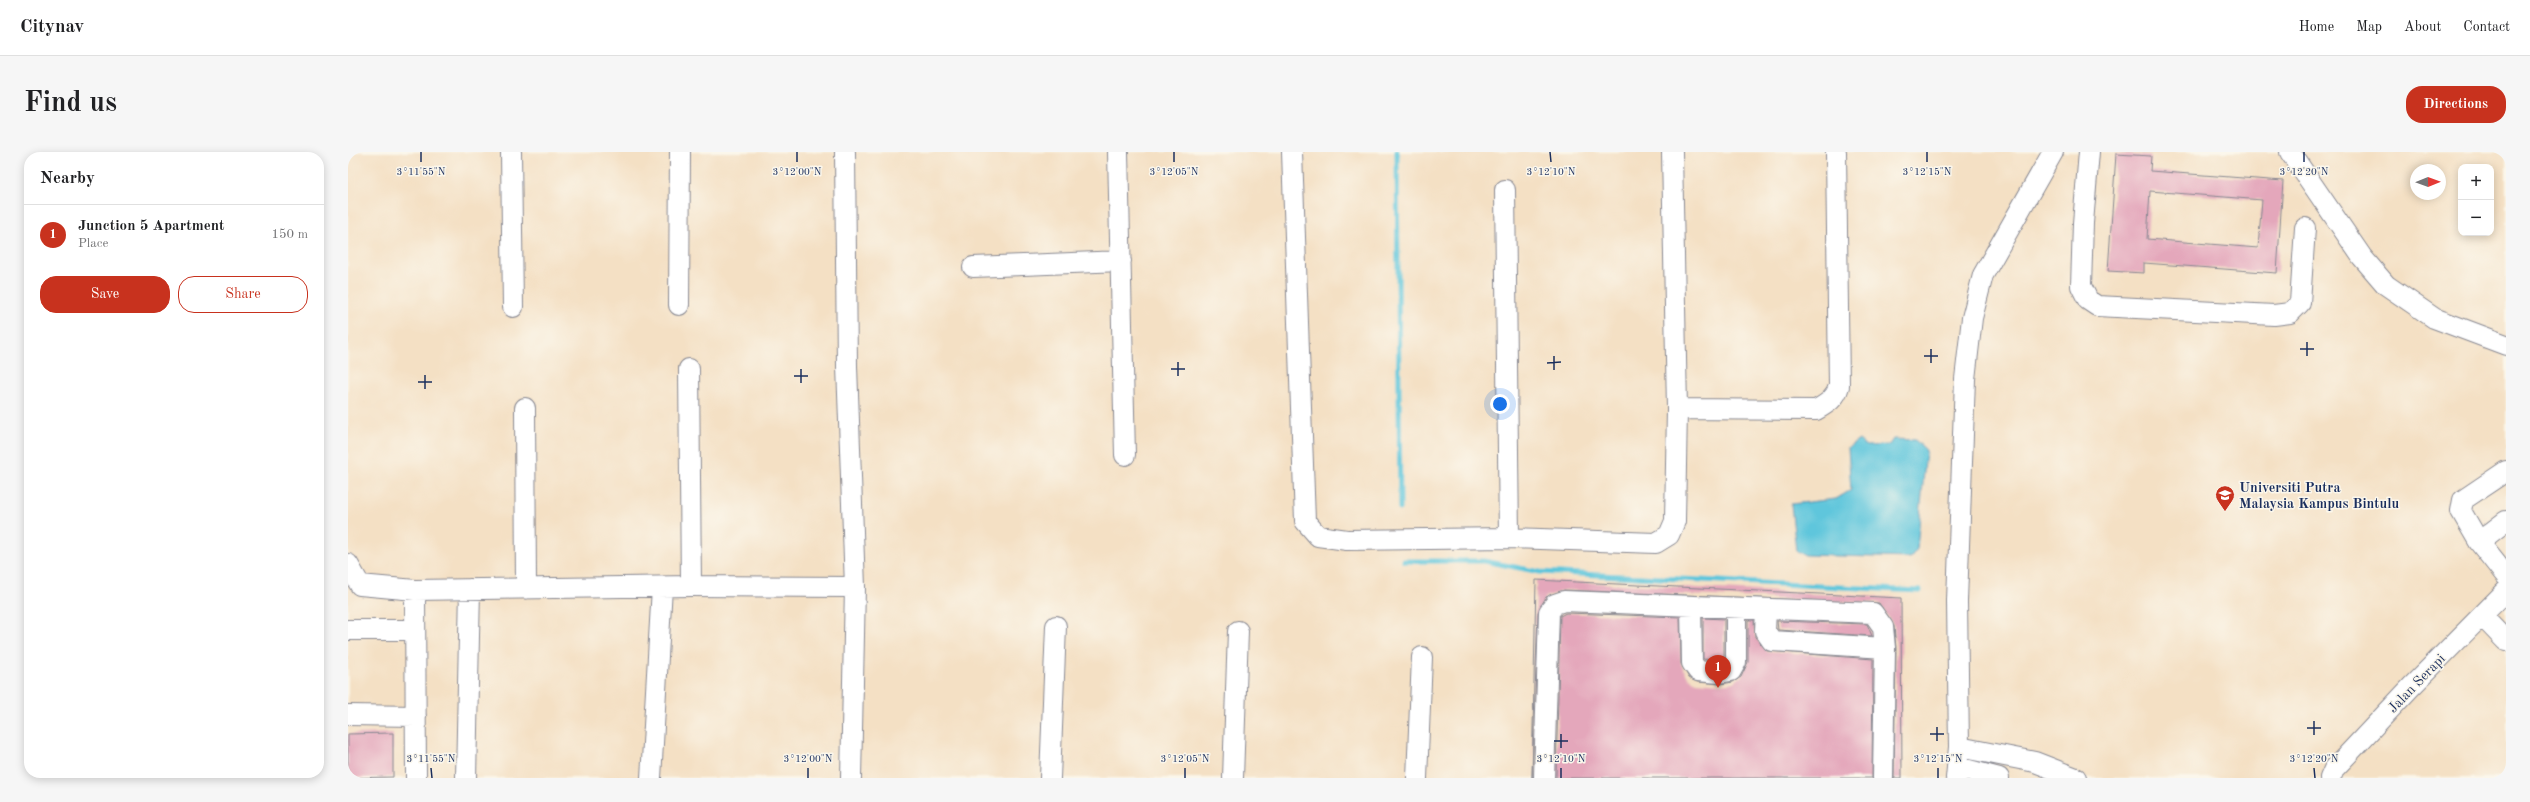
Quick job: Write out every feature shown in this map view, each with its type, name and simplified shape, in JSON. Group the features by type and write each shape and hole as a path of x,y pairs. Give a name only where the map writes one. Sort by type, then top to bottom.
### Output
{"street":[{"path":"511,152 513,307"},
{"path":"679,305 680,152"},
{"path":"845,152 847,366 855,586 852,778"},
{"path":"1118,152 1125,455"},
{"path":"1292,152 1305,521 1318,536 1347,540 1509,538 1656,543 1670,535 1675,521 1677,409 1672,152"},
{"path":"1677,409 1816,410 1825,405 1837,393 1836,152"},
{"path":"2000,778 1957,773 1959,747 1958,593 1965,378 1972,318 1983,275 2053,152"},
{"path":"2089,152 2083,223 2081,286 2088,300 2097,306 2274,315 2290,313 2300,303 2305,228"},
{"path":"2290,152 2362,257 2386,284 2434,318 2506,345"},
{"path":"1505,190 1509,538"},
{"path":"973,267 1121,261"},
{"path":"689,369 691,586"},
{"path":"525,408 526,589"},
{"path":"2506,471 2463,500 2461,511 2479,542 2506,576"},
{"path":"2479,542 2506,521"},
{"path":"348,564 360,585 415,590 691,586 855,586"},
{"path":"651,778 662,587"},
{"path":"466,778 470,589"},
{"path":"415,590 416,778"},
{"name":"Jalan Serapi","path":"2330,778 2334,770 2410,687 2506,591"},
{"path":"1544,778 1549,612 1555,604 1564,601 1873,613 1883,627 1885,648 1882,778"},
{"path":"1691,606 1692,664 1698,671 1708,673 1731,671 1736,662 1736,608"},
{"path":"1766,610 1765,631 1772,641 1885,648"},
{"path":"2482,616 2506,641"},
{"path":"1050,778 1056,626"},
{"path":"348,630 415,630"},
{"path":"1233,778 1238,631"},
{"path":"1417,778 1422,657"},
{"path":"348,715 416,716"},
{"path":"1959,747 2036,762 2076,778"}],"water":[{"path":"1893,439 1915,440 1926,450 1917,549 1910,558 1805,555 1796,551 1791,504 1836,499 1851,490 1848,448 1859,440 1866,446 1889,445"}],"building":[{"path":"2116,154 2151,156 2150,171 2283,181 2277,273 2144,263 2144,273 2108,271","holes":["2150,191 2262,200 2258,248 2147,239"]},
{"path":"1536,580 1901,598 1902,778 1894,778 1896,648 1894,626 1879,603 1564,590 1546,597 1538,612 1532,778"},
{"path":"1566,613 1680,617 1681,664 1689,678 1697,682 1721,684 1733,682 1741,677 1748,662 1748,620 1754,620 1755,637 1767,651 1873,659 1872,778 1556,778 1560,616"},
{"path":"1703,618 1724,619 1724,661 1703,659"},
{"path":"1777,621 1867,624 1872,636 1778,630"},
{"path":"393,733 393,777 348,778 348,734"}],"waterway":[{"path":"1397,152 1400,509"},
{"path":"1404,561 1484,561 1540,572 1920,591"}],"place":[{"name":"Universiti Putra Malaysia Kampus Bintulu","path":"2225,512"},
{"name":"Junction 5 Apartment","path":"1718,688"}]}
